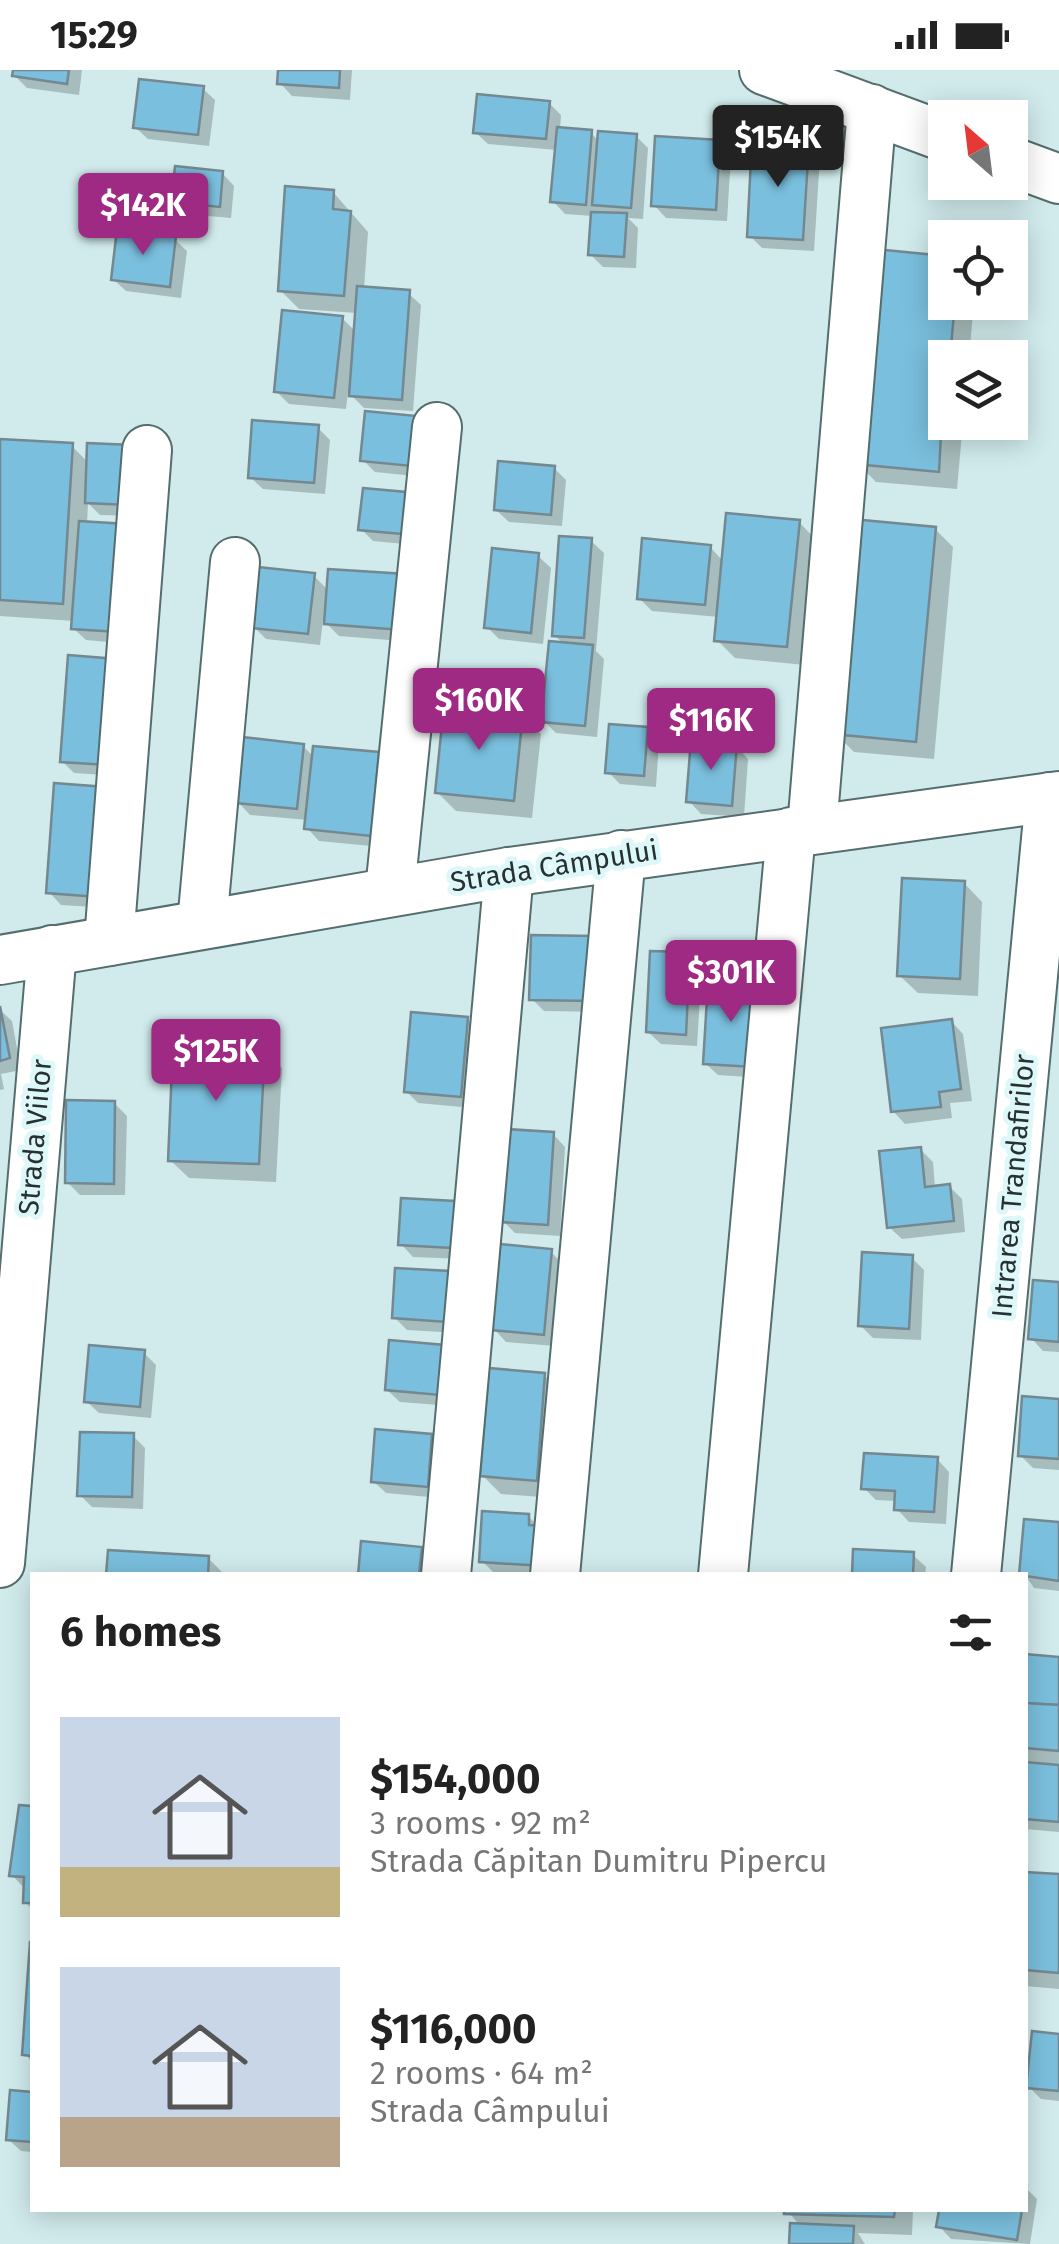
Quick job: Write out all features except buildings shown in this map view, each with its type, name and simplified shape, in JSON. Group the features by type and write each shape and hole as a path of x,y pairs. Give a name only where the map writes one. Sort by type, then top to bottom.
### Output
{"street":[{"path":"764,70 928,130"},
{"path":"722,1572 802,830 872,109"},
{"path":"390,891 438,427"},
{"path":"109,941 148,450"},
{"path":"202,924 235,562"},
{"name":"Strada Câmpului","path":"0,960 509,872 1054,797"},
{"name":"Intrarea Trandafirilor","path":"976,1572 1054,797"},
{"path":"556,1572 621,855"},
{"path":"446,1572 509,872"},
{"name":"Strada Viilor","path":"0,1564 4,1441 52,950"}]}
